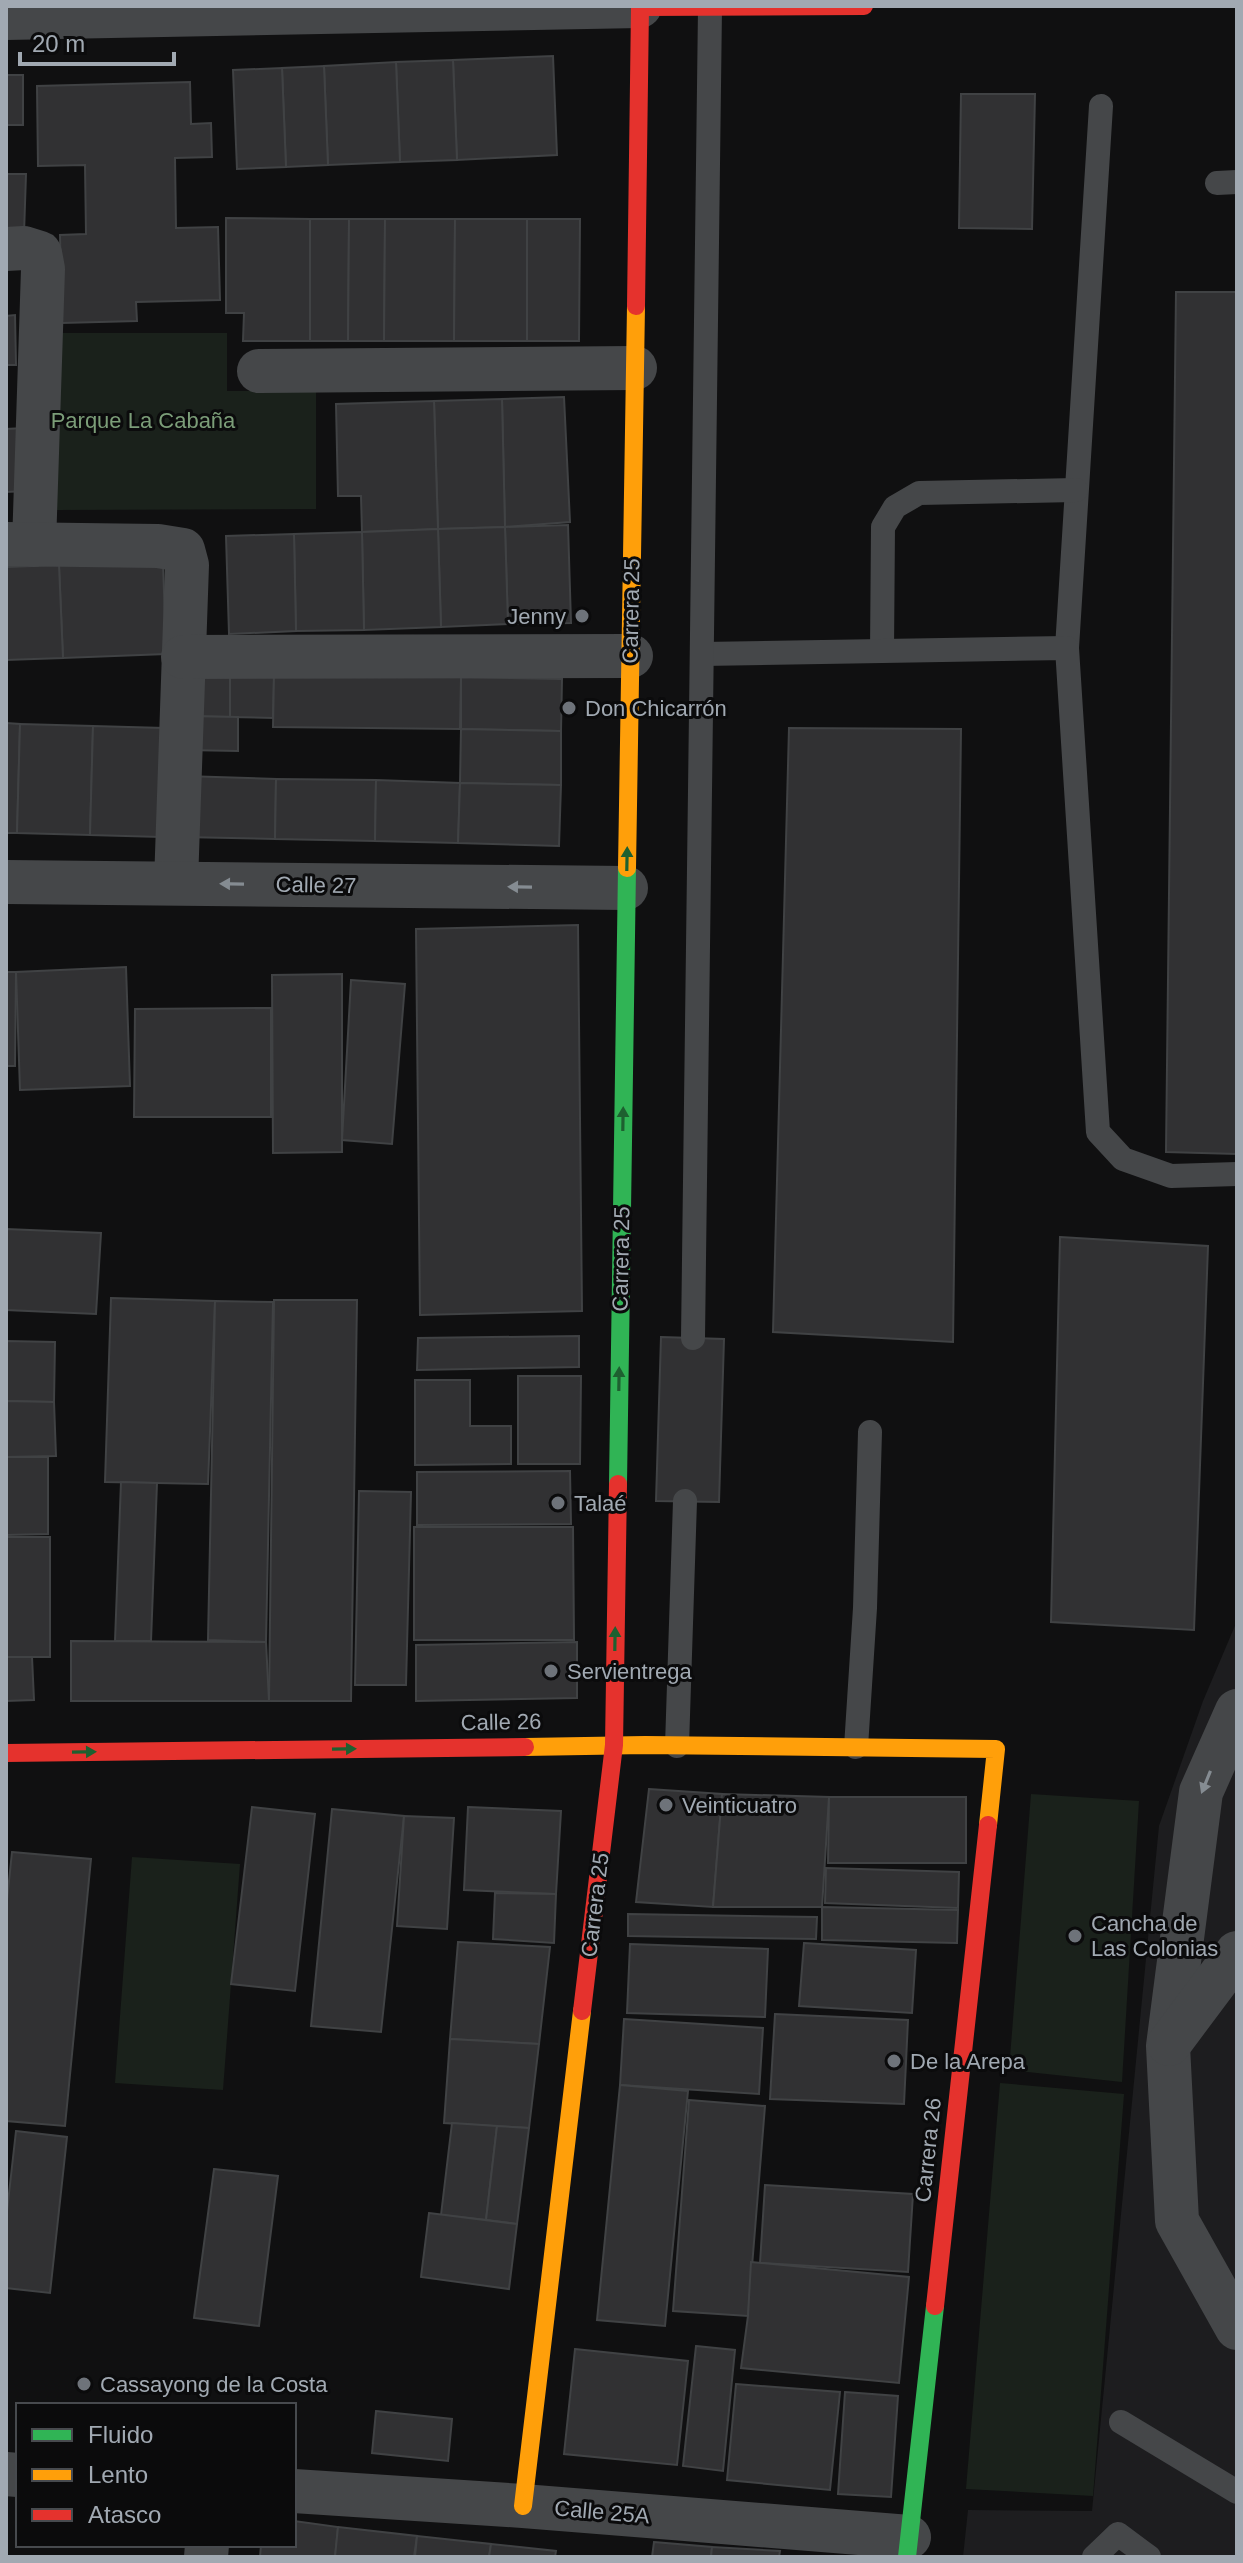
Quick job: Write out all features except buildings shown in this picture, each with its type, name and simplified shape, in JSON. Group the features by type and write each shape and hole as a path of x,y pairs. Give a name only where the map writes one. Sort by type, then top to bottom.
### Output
{"main road":[{"path":"640,7 864,6"},
{"name":"Carrera 25","path":"523,2506 614,1745 640,7"},
{"name":"Calle 26","path":"6,1753 614,1745 996,1749"},
{"name":"Carrera 26","path":"908,2547 996,1749"}],"street":[{"path":"6,18 640,7"},
{"path":"6,249 24,248 40,253 43,269 40,429 20,544 158,546 183,550 187,565 176,883"},
{"path":"259,371 635,368"},
{"path":"183,657 631,656"},
{"name":"Calle 27","path":"6,882 626,888"},
{"path":"1237,1711 1201,1792 1168,2046 1177,2221 1237,2328"},
{"path":"1168,2046 1237,1953"},
{"name":"Calle 25A","path":"296,2491 523,2506 908,2547"}],"lane":[{"path":"693,1338 710,8"},
{"path":"1101,106 1067,648 1098,1132 1123,1159 1171,1176 1237,1174"},
{"path":"882,651 883,527 895,507 919,493 1076,490"},
{"path":"702,654 1067,648"},
{"path":"856,1747 865,1608 870,1432"},
{"path":"677,1746 685,1501"},
{"path":"1121,2422 1237,2492"},
{"path":"1094,2557 1118,2534 1149,2557"}],"shaded area":[{"path":"1237,1621 1237,2557 963,2557 968,2510 1092,2511 1159,1826 1203,1701"}],"green space":[{"name":"Parque La Cabaña","path":"54,333 227,333 227,391 316,391 316,509 54,510"},
{"name":"Cancha de Las Colonias","path":"1031,1794 1139,1801 1122,2082 1009,2070"},
{"path":"132,1857 240,1864 223,2090 115,2083"},
{"path":"1000,2083 1124,2094 1093,2496 966,2489"}],"traffic: fast":[{"path":"618,1484 627,868"},
{"path":"907,2557 935,2306"}],"traffic: slow":[{"path":"627,868 636,306"},
{"path":"525,1747 645,1745 996,1749 988,1825"},
{"path":"523,2506 582,2011"}],"traffic: jam":[{"path":"636,306 640,7 864,6"},
{"path":"582,2011 614,1745 618,1484"},
{"path":"6,1753 525,1747"},
{"path":"935,2306 988,1825"}],"place":[{"name":"Jenny","path":"582,616"},
{"name":"Don Chicarrón","path":"569,708"},
{"name":"Talaé","path":"558,1503"},
{"name":"Servientrega","path":"551,1671"},
{"name":"Veinticuatro","path":"666,1805"},
{"name":"Cancha de Las Colonias","path":"1075,1936"},
{"name":"De la Arepa","path":"894,2061"},
{"name":"Cassayong de la Costa","path":"84,2384"}]}
